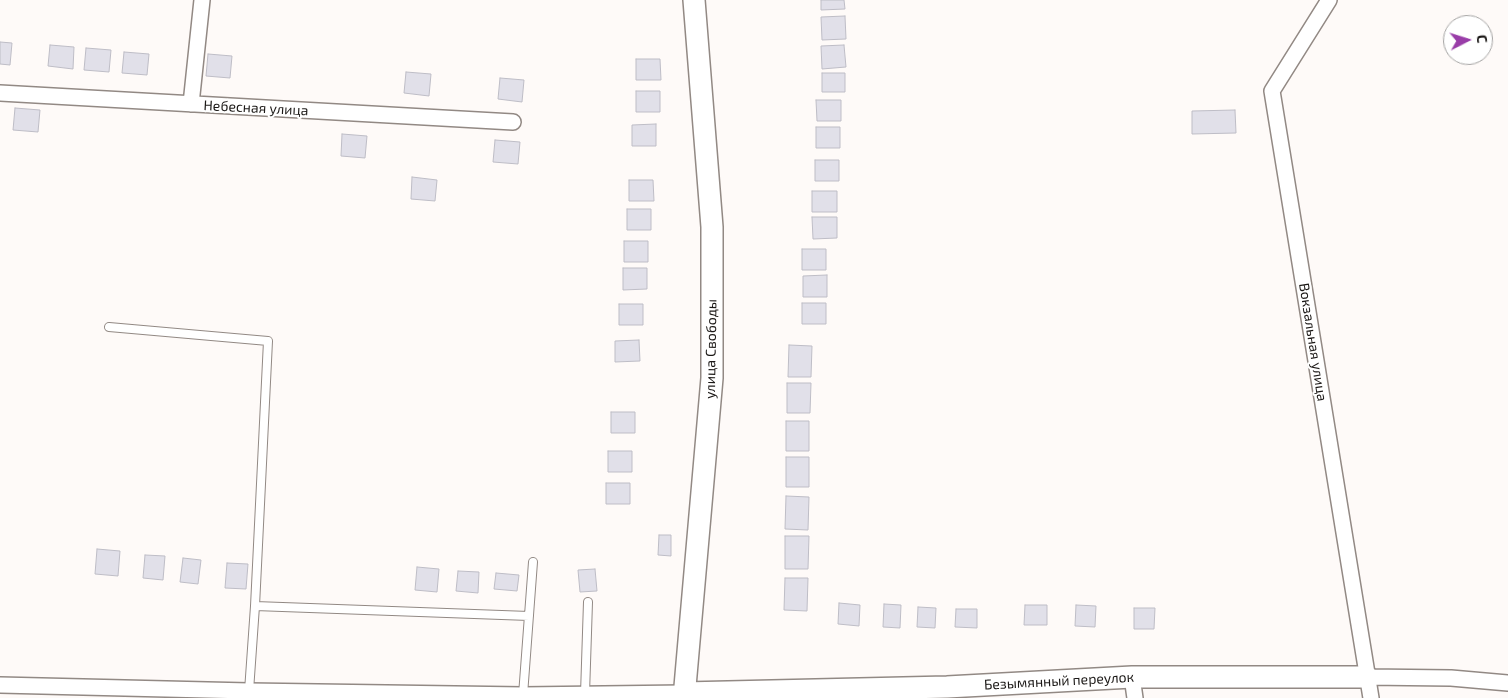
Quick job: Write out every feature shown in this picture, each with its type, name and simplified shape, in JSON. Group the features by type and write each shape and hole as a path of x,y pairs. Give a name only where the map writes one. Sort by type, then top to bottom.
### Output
{"main road":[{"name":"улица Свободы","path":"684,695 712,378 712,226 694,0"},
{"name":"Безымянный переулок","path":"684,695 1133,688 1368,677"}],"street":[{"path":"191,104 202,0"},
{"name":"Вокзальная улица","path":"1329,0 1272,91 1371,698"},
{"name":"Небесная улица","path":"0,92 513,122"},
{"path":"1368,677 1451,678 1508,683"},
{"name":"Безымянный переулок","path":"0,685 206,694 249,691 351,695 684,695"}],"lane":[{"path":"109,327 268,341 249,691"},
{"path":"523,695 533,562"},
{"path":"585,694 588,602"},
{"path":"255,606 529,616"}],"building":[{"path":"821,0 844,0 845,9 821,10"},
{"path":"845,16 846,39 822,40 821,17"},
{"path":"0,42 12,43 10,65 0,64"},
{"path":"50,45 74,47 73,69 48,66"},
{"path":"844,45 846,67 822,69 821,46"},
{"path":"86,48 111,50 109,72 84,70"},
{"path":"124,52 149,54 147,75 122,73"},
{"path":"208,54 232,56 230,78 206,76"},
{"path":"636,59 660,59 661,80 636,80"},
{"path":"406,72 431,74 429,96 404,93"},
{"path":"822,73 845,73 845,92 822,92"},
{"path":"500,78 524,80 522,102 498,99"},
{"path":"636,91 660,91 660,112 636,112"},
{"path":"816,100 841,100 841,121 817,121"},
{"path":"15,108 40,110 38,132 13,130"},
{"path":"1235,110 1236,133 1192,134 1192,111"},
{"path":"656,124 656,146 632,146 632,125"},
{"path":"816,127 840,127 840,148 816,148"},
{"path":"342,134 367,136 365,158 341,156"},
{"path":"495,140 520,142 518,164 493,162"},
{"path":"815,160 839,160 839,181 815,181"},
{"path":"412,177 437,180 435,201 411,199"},
{"path":"629,180 653,180 654,201 629,201"},
{"path":"812,191 837,191 837,212 812,212"},
{"path":"627,209 651,209 651,230 627,230"},
{"path":"812,217 837,217 837,238 813,239"},
{"path":"624,241 648,241 648,262 624,262"},
{"path":"802,249 826,249 826,270 802,270"},
{"path":"623,268 647,268 647,289 623,290"},
{"path":"827,275 827,297 803,297 803,276"},
{"path":"802,303 826,303 826,324 802,324"},
{"path":"619,304 643,304 643,325 619,325"},
{"path":"639,340 640,361 615,362 615,341"},
{"path":"789,345 812,346 811,377 788,377"},
{"path":"787,383 811,383 810,413 787,413"},
{"path":"611,412 635,412 635,433 611,433"},
{"path":"786,421 809,421 809,451 786,451"},
{"path":"608,451 632,451 632,472 608,472"},
{"path":"786,457 809,457 809,487 786,487"},
{"path":"606,483 630,483 630,504 606,504"},
{"path":"786,496 809,497 808,530 785,529"},
{"path":"659,535 671,535 671,556 658,555"},
{"path":"785,536 809,536 808,569 785,569"},
{"path":"97,549 120,551 118,576 95,574"},
{"path":"145,555 165,556 163,580 143,578"},
{"path":"183,558 201,560 198,584 180,582"},
{"path":"227,563 248,564 246,589 225,588"},
{"path":"417,567 439,569 437,592 415,590"},
{"path":"595,569 597,591 580,592 578,570"},
{"path":"458,571 479,572 478,593 456,591"},
{"path":"496,573 519,575 517,591 494,589"},
{"path":"785,578 808,578 807,611 784,610"},
{"path":"839,603 860,605 859,626 838,624"},
{"path":"884,604 901,605 900,628 883,627"},
{"path":"1025,605 1047,605 1047,625 1024,625"},
{"path":"1076,605 1096,606 1095,627 1075,626"},
{"path":"918,607 936,608 935,628 917,627"},
{"path":"1134,608 1155,608 1154,629 1134,629"},
{"path":"956,609 977,609 977,628 955,627"}]}
